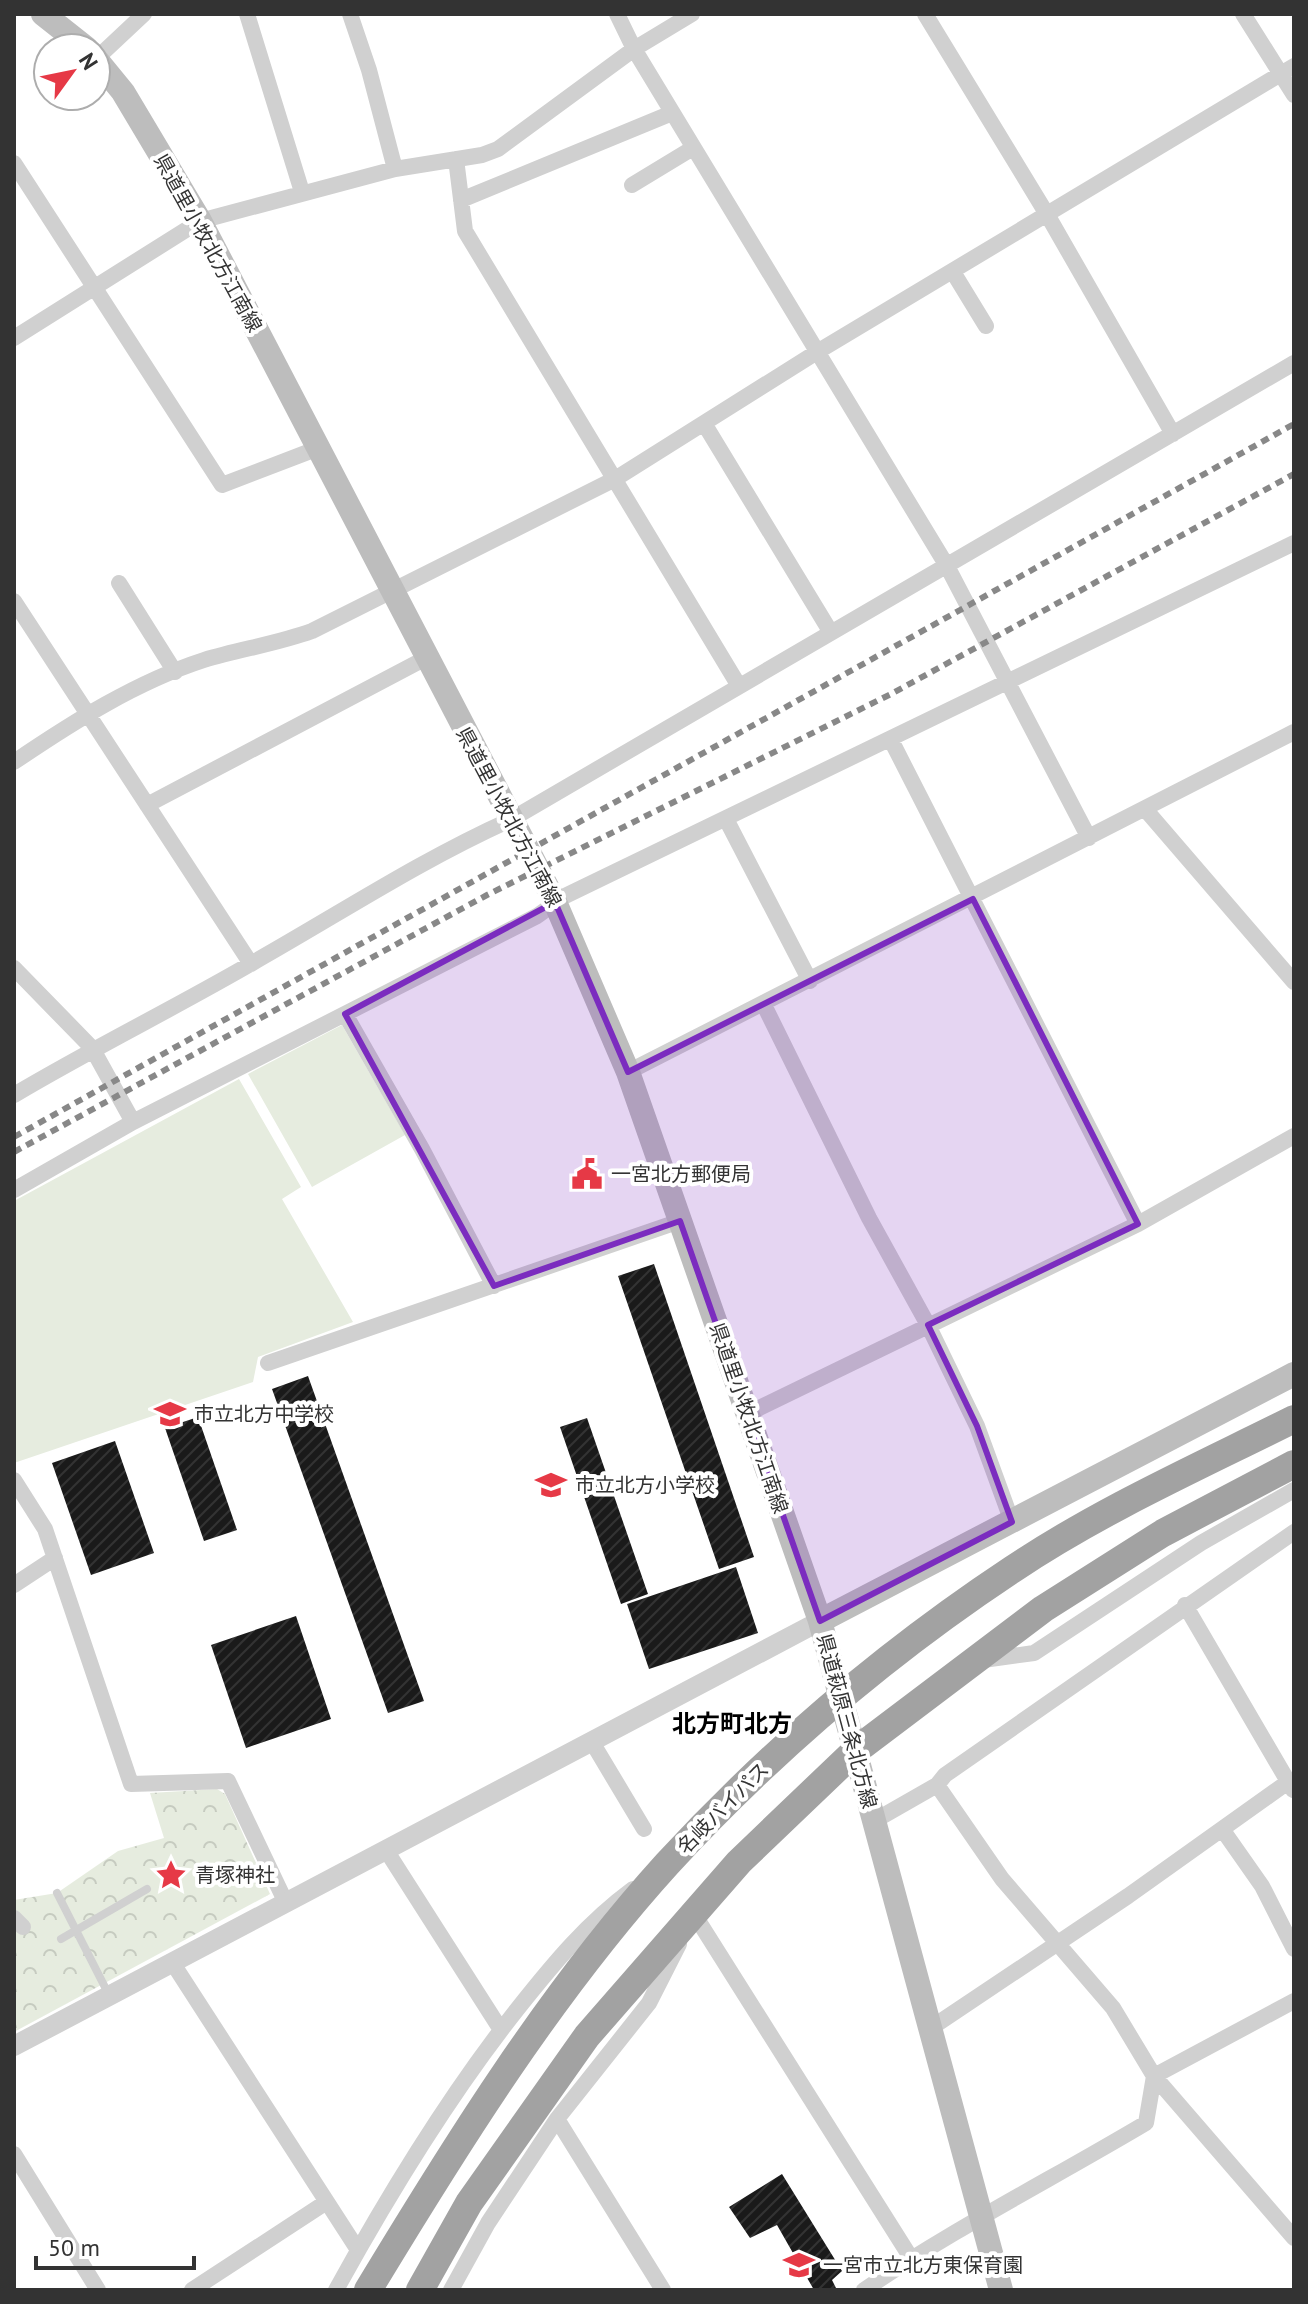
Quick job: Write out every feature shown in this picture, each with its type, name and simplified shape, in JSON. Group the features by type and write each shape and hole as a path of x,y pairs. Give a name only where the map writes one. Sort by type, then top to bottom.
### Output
{"highway":[{"name":"名岐バイパス","path":"368,2290 434,2181 548,2016 665,1867 720,1808 840,1695 1014,1568 1138,1497 1294,1419"},
{"path":"420,2290 469,2203 587,2036 739,1862 855,1751 1043,1609 1163,1533 1294,1464"}],"main road":[{"path":"43,14 66,32"},
{"name":"県道里小牧北方江南線","path":"112,79 200,221 316,449 555,902 628,1072 820,1621"},
{"name":"県道萩原三条北方線","path":"1001,2290 820,1621 1294,1374"}],"street":[{"path":"112,44 144,14"},
{"path":"247,14 302,192"},
{"path":"350,14 369,70 395,169"},
{"path":"617,14 672,113 947,566 1089,838"},
{"path":"14,338 92,286 200,221 395,169 482,155 514,139 634,49 692,14"},
{"path":"925,14 1048,216 1173,434"},
{"path":"1243,14 1287,70 1294,95"},
{"path":"14,762 87,713 202,661 283,642 615,479 817,352 1287,70"},
{"path":"461,200 672,113"},
{"path":"632,185 693,148"},
{"path":"456,159 465,231 739,686"},
{"path":"14,163 222,485 316,449"},
{"path":"953,272 986,326"},
{"path":"14,1095 92,1048 251,964 456,844 510,820 1294,363"},
{"path":"705,425 830,631"},
{"path":"14,1190 133,1122 537,916 555,902 1294,543"},
{"path":"119,583 175,672"},
{"path":"14,601 251,964"},
{"path":"147,805 426,658"},
{"path":"628,1072 973,899 1294,732"},
{"path":"891,740 1138,1224"},
{"path":"1145,809 1294,982"},
{"path":"726,819 810,981"},
{"path":"14,968 92,1048 133,1122"},
{"path":"764,1005 869,1218 928,1325 977,1426 1012,1522"},
{"path":"345,1014 422,1149 494,1286"},
{"path":"747,1414 1138,1224 1294,1136"},
{"path":"268,1363 680,1221"},
{"path":"14,1480 45,1529 131,1784 228,1781 286,1903"},
{"path":"971,1661 1034,1653 1201,1543 1294,1490"},
{"path":"874,1821 937,1785 945,1775 1294,1532"},
{"path":"14,1585 55,1558"},
{"path":"931,2028 1222,1829 1291,1787 1185,1605"},
{"path":"14,2046 820,1621"},
{"path":"592,1742 644,1829"},
{"path":"937,1785 1002,1879 1059,1941 1113,2008 1154,2076 1294,2238"},
{"path":"1222,1829 1262,1886 1294,1949"},
{"path":"386,1850 501,2030"},
{"path":"336,2290 421,2145 501,2030 573,1939 607,1908 665,1867"},
{"path":"451,2290 488,2223 557,2119 649,2003 694,1914"},
{"path":"694,1914 911,2258"},
{"path":"172,1962 358,2250"},
{"path":"1154,2076 1294,2001"},
{"path":"864,2290 981,2214 1048,2182 1146,2123 1154,2076"},
{"path":"557,2119 663,2290"},
{"path":"14,2154 98,2290"},
{"path":"192,2290 325,2203"}],"lane":[{"path":"61,1939 147,1889"},
{"path":"57,1893 110,1995"}],"highlighted area":[{"path":"973,899 1138,1224 928,1325 977,1426 1012,1522 820,1621 680,1221 494,1286 345,1014 555,902 628,1072"}],"green space":[{"path":"342,1025 405,1135 312,1187 248,1074"},
{"path":"239,1079 301,1187 282,1199 353,1322 258,1357 253,1382 14,1463 14,1201"},
{"path":"217,1789 225,1794 270,1894 14,2032 14,1900 57,1893 118,1851 164,1838 150,1793"}],"building":[{"path":"654,1264 754,1557 719,1569 618,1276"},
{"path":"308,1376 424,1701 388,1713 272,1389"},
{"path":"198,1417 237,1530 204,1541 165,1428"},
{"path":"587,1418 648,1594 621,1604 560,1427"},
{"path":"115,1441 154,1553 91,1575 52,1463"},
{"path":"736,1567 758,1633 649,1669 627,1604"},
{"path":"296,1616 331,1719 246,1748 211,1645"},
{"path":"782,2174 842,2271 832,2280 837,2290 814,2290 777,2225 750,2238 729,2207"}],"railway":[{"path":"14,1137 1294,424"},
{"path":"14,1152 487,895 891,694 1294,474"}],"place":[{"name":"一宮北方郵便局","path":"587,1174"},
{"name":"市立北方中学校","path":"170,1414"},
{"name":"市立北方小学校","path":"551,1485"},
{"name":"青塚神社","path":"171,1875"},
{"name":"一宮市立北方東保育園","path":"799,2265"}],"district":[{"name":"北方町北方","path":"732,1723"}]}
